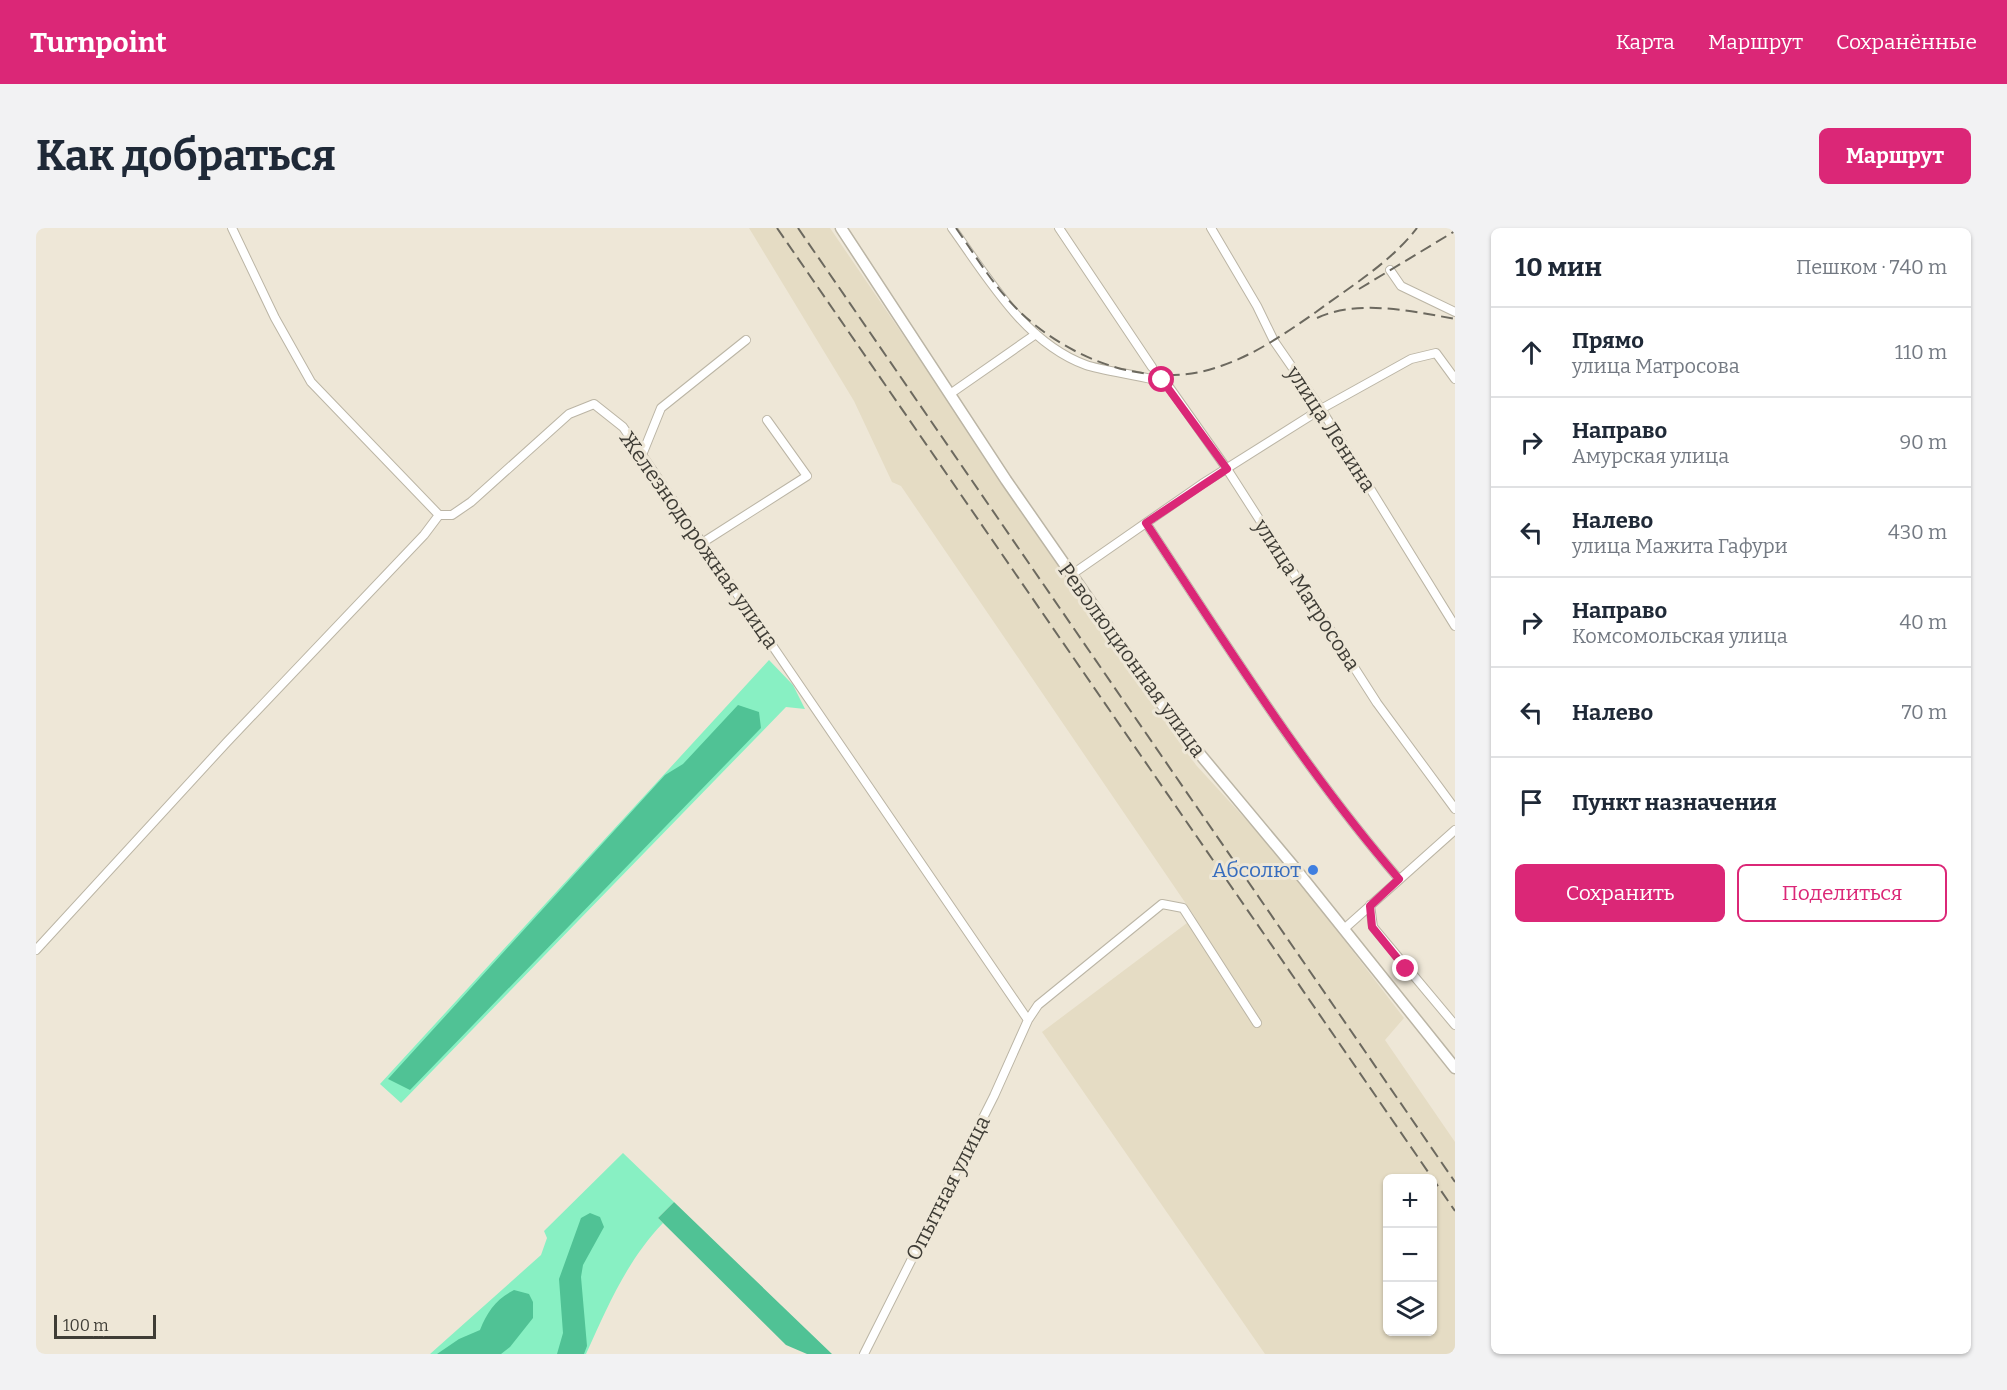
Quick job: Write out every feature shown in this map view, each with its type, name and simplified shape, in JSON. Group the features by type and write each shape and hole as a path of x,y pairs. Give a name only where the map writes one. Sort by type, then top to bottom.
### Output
{"main road":[{"name":"Революционная улица","path":"841,228 1071,574 1179,729 1455,1068"}],"street":[{"path":"36,950 220,750 424,535 439,515 311,382 275,318 232,228"},
{"path":"950,394 1036,334 1006,302 952,228"},
{"path":"1059,228 1152,367"},
{"name":"улица Ленина","path":"1211,228 1257,306 1274,340 1321,409 1455,626"},
{"path":"1390,270 1401,286 1455,312"},
{"name":"улица Матросова","path":"1036,334 1085,365 1137,378 1162,380 1227,469 1347,658 1455,808"},
{"path":"642,455 662,408 746,340"},
{"path":"1071,574 1321,409 1411,359 1436,353 1455,379"},
{"name":"Железнодорожная улица","path":"439,515 452,515 471,502 569,414 594,404 623,427 1028,1020"},
{"path":"702,543 807,476 767,420"},
{"path":"1146,523 1223,641 1358,832 1399,879"},
{"path":"1344,929 1455,830"},
{"name":"Опытная улица","path":"864,1354 994,1096 1028,1020 1038,1005 1162,904 1183,908 1257,1023"},
{"path":"1370,906 1372,927 1455,1025"}],"shaded area":[{"path":"749,228 830,228 1196,765 1282,859 1404,1018 1385,1040 1455,1142 1455,1354 1265,1354 1042,1032 1195,917 901,486 892,482 854,401"}],"green space":[{"path":"769,660 793,685 805,709 786,707 401,1103 380,1084"},
{"path":"738,705 759,712 761,728 410,1090 388,1079 665,775 683,764"},
{"path":"623,1153 674,1202 658,1218 663,1223 628,1269 586,1354 430,1354 541,1255 547,1238 544,1231"},
{"path":"674,1202 832,1354 807,1354 786,1345 658,1218"},
{"path":"590,1213 600,1217 604,1227 583,1265 581,1277 587,1346 584,1354 557,1354 563,1333 559,1279 581,1218"},
{"path":"514,1290 529,1294 533,1302 533,1318 510,1347 501,1354 437,1354 459,1339 480,1330 493,1307"}],"railway":[{"path":"777,228 1455,1211"},
{"path":"798,228 1455,1182"},
{"path":"956,228 1000,290 1037,326 1085,356 1111,366 1138,373 1166,375 1194,373 1221,366 1270,342 1370,273 1395,252 1417,228"},
{"path":"1359,289 1455,231"},
{"path":"1317,318 1350,309 1385,308 1455,319"}],"place":[{"name":"Абсолют","path":"1313,870"}],"route":[{"path":"1162,380 1167,384 1220,463 1227,469 1146,523 1223,641 1358,832 1399,879 1370,906 1372,927 1406,969"}]}
